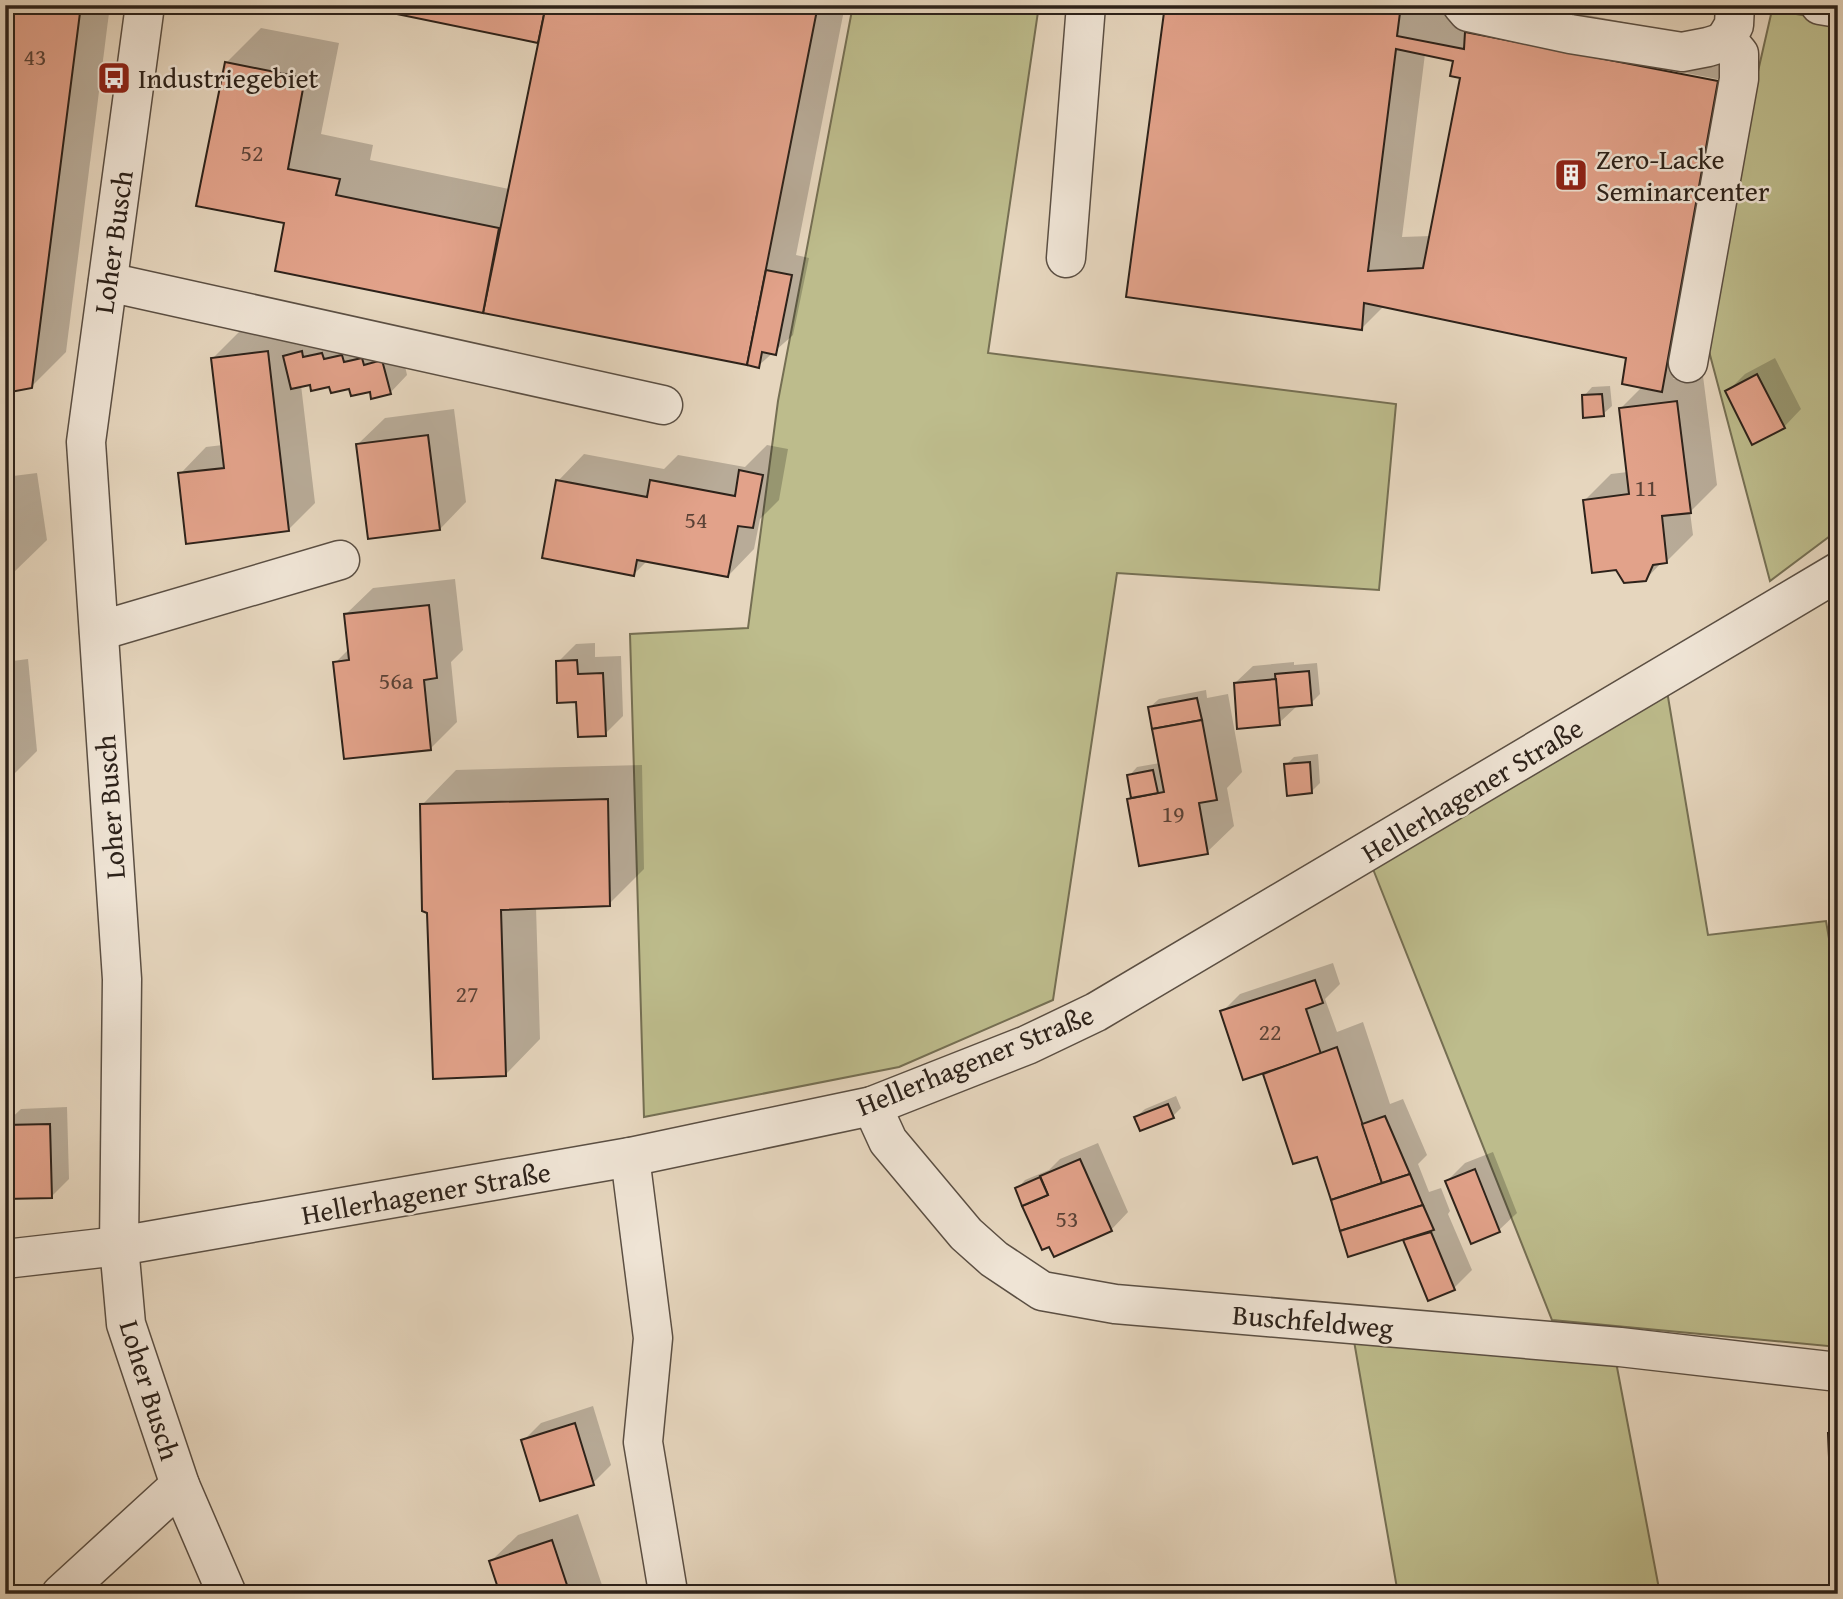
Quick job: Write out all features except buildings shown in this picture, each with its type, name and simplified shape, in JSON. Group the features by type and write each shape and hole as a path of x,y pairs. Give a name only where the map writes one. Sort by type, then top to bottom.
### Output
{"street":[{"name":"Loher Busch","path":"145,5 86,442 122,979 119,1247 126,1324 180,1485 227,1594"},
{"path":"1066,258 1086,5"},
{"path":"1462,5 1468,12 1570,34 1682,52 1724,42 1731,22"},
{"path":"1820,5 1838,8"},
{"path":"1688,363 1739,79 1739,54 1731,22"},
{"path":"108,282 663,405"},
{"path":"99,631 340,560"},
{"name":"Hellerhagener Straße","path":"5,1259 119,1247 630,1157 872,1106 1027,1045 1096,1012 1838,572"},
{"name":"Buschfeldweg","path":"872,1106 888,1140 966,1234 994,1259 1042,1291 1115,1304 1620,1348 1838,1372"},
{"path":"630,1157 653,1338 643,1442 668,1592"},
{"path":"61,1594 180,1485"}],"shaded area":[{"path":"853,5 1039,5 988,353 1396,404 1379,590 1117,573 1053,1000 899,1067 644,1117 630,634 748,628 778,401"},
{"path":"1772,10 1838,21 1838,530 1770,581 1701,321"},
{"path":"1666,685 1708,935 1826,921 1838,991 1838,1347 1552,1320 1371,864"},
{"path":"1354,1341 1616,1362 1660,1594 1398,1594"}],"place":[{"name":"Industriegebiet","path":"114,78"},
{"name":"Zero-Lacke Seminarcenter","path":"1571,175"}]}
